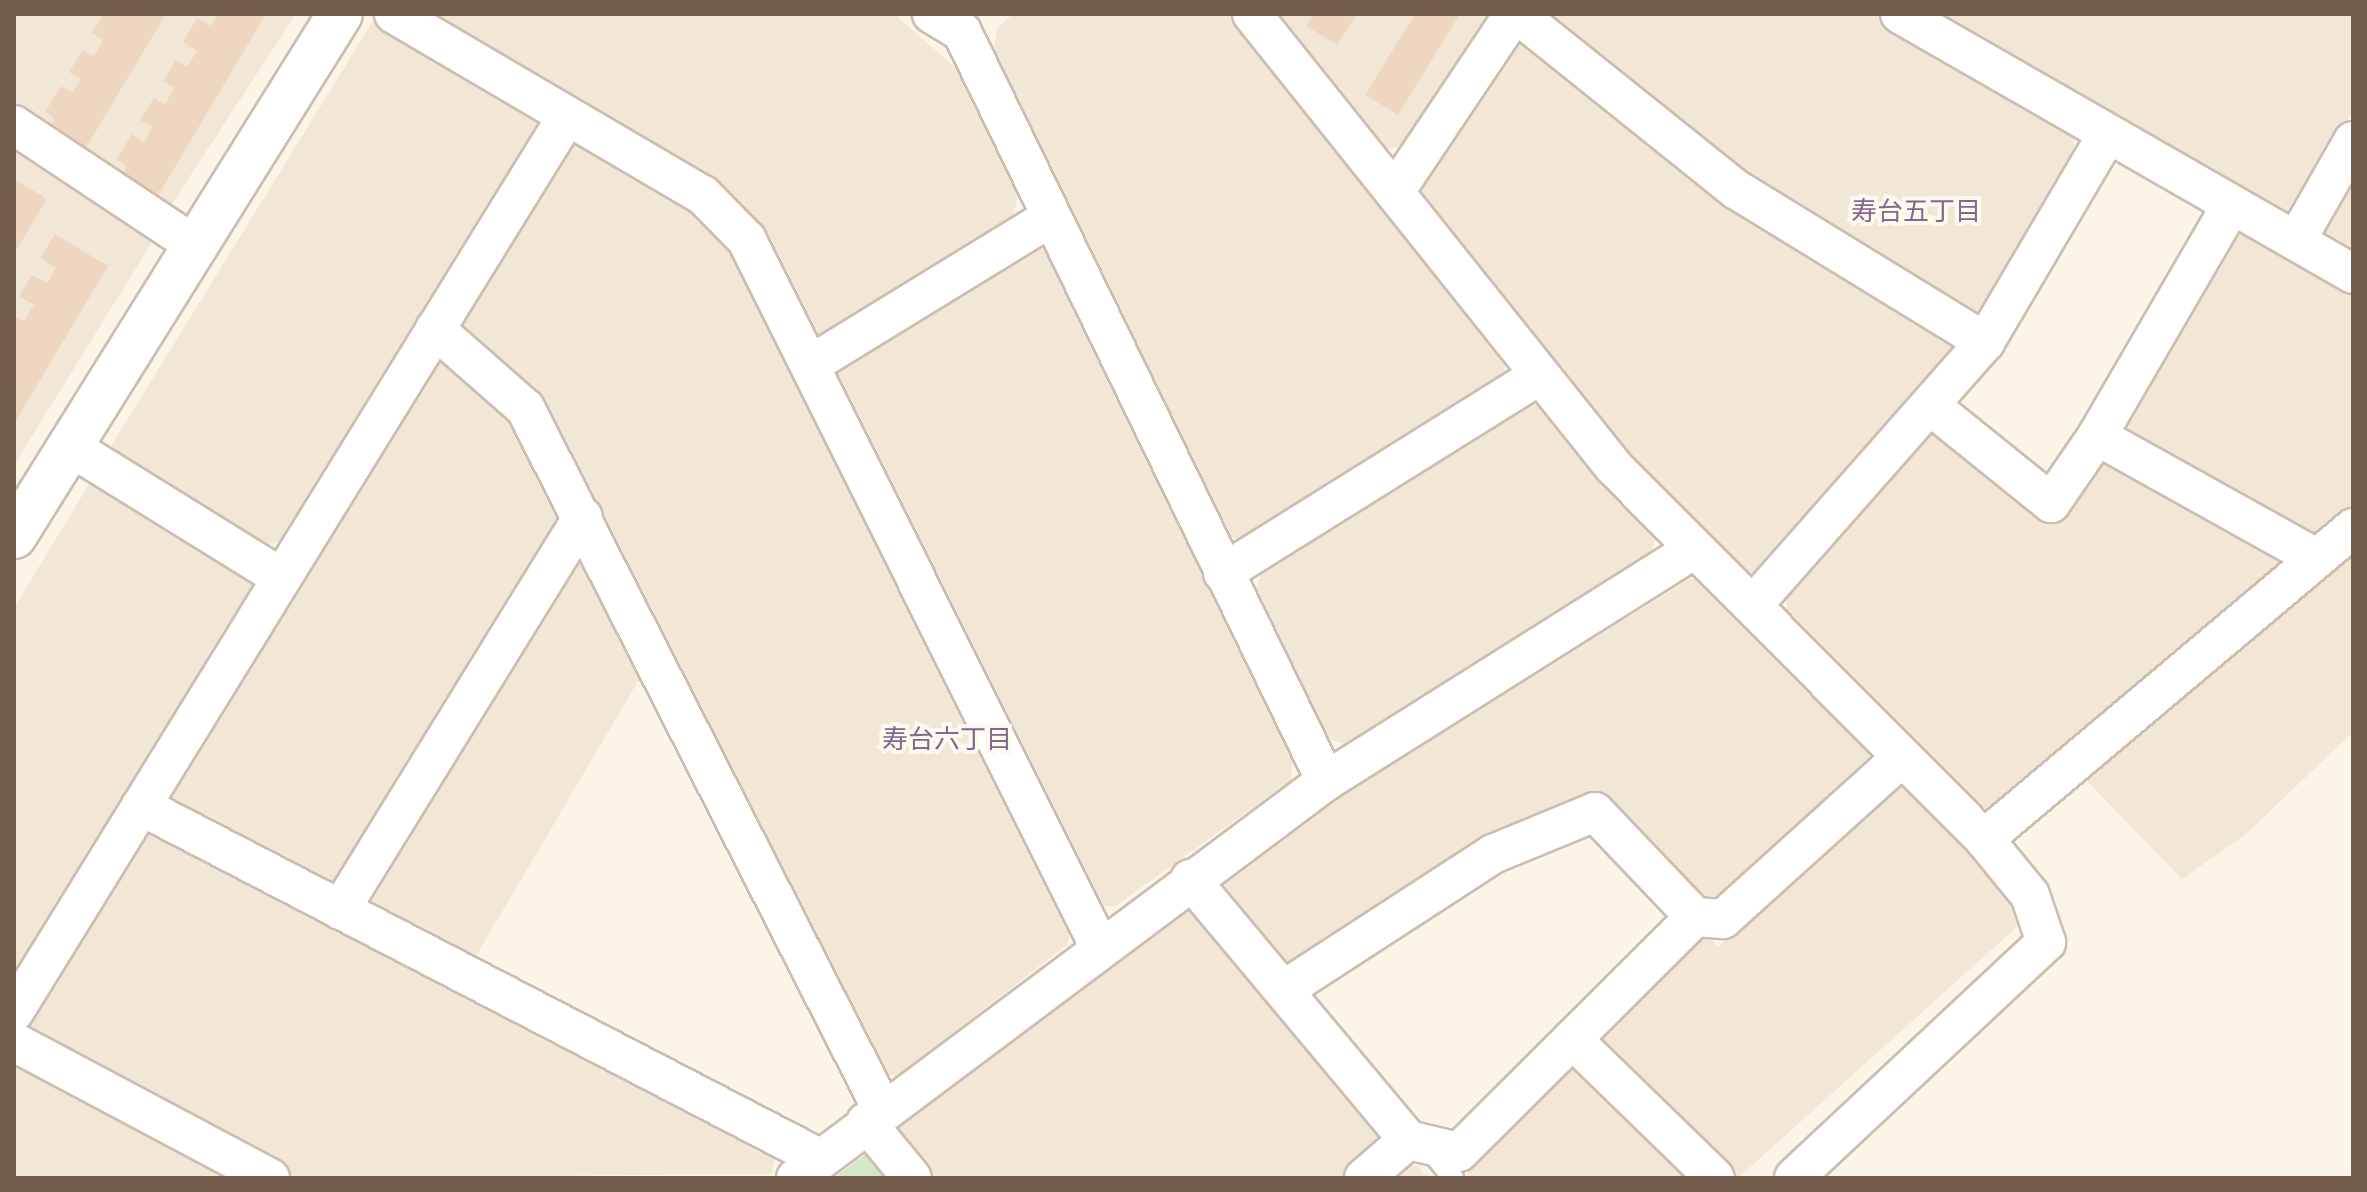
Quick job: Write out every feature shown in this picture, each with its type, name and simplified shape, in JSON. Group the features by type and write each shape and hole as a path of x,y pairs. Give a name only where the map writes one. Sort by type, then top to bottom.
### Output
{"street":[{"path":"14,536 193,244 340,14"},
{"path":"394,14 566,118 703,195 747,240 813,363 1099,946"},
{"path":"1252,14 1396,190 1538,376 1694,549 1984,839 2030,895 2046,942 1794,1178"},
{"path":"1396,190 1515,14 1737,190 1985,342"},
{"path":"1900,14 2105,138 2353,274"},
{"path":"959,20 1050,218 1326,781"},
{"path":"14,1012 279,576 566,118"},
{"path":"14,125 193,244"},
{"path":"1753,605 1932,407 1985,342 2105,138"},
{"path":"2296,241 2353,141"},
{"path":"1932,407 2051,503 2097,436 2231,206"},
{"path":"813,363 1050,218"},
{"path":"435,329 525,408 583,517 874,1116 912,1178"},
{"path":"1223,573 1538,376"},
{"path":"2097,436 2316,558"},
{"path":"69,446 279,576"},
{"path":"340,910 583,517"},
{"path":"1984,839 2353,528"},
{"path":"141,806 340,910 809,1168 1099,946 1326,781 1694,549"},
{"path":"1285,989 1457,875 1595,812 1695,917 1723,919 1902,757"},
{"path":"1190,879 1416,1142 1459,1152 1695,917"},
{"path":"1572,1039 1715,1178"},
{"path":"14,1042 270,1178"},
{"path":"1364,1178 1416,1142"}],"lane":[{"path":"1416,1142 1453,1178"}],"shaded area":[{"path":"14,14 296,14 164,216 14,112"},
{"path":"423,14 894,14 955,67 1018,195 1012,221 830,338 812,334 768,245"},
{"path":"1013,14 1230,14 1505,365 1501,385 1249,545 1226,534 992,56 998,27"},
{"path":"1280,14 1490,14 1405,146 1388,149"},
{"path":"1543,14 1876,14 1944,64 2073,135 2076,163 1984,325 1745,180"},
{"path":"1921,14 2353,14 2353,110 2300,209 2277,214"},
{"path":"376,16 534,112 539,128 282,542 260,545 108,451"},
{"path":"1518,38 1958,335 1956,355 1770,572 1748,572 1630,454 1422,198 1419,178"},
{"path":"583,141 698,212 737,253 1073,922 1067,945 897,1076 878,1074 457,323 564,146"},
{"path":"14,142 156,236 14,465"},
{"path":"2353,163 2353,254 2324,237 2321,217"},
{"path":"2251,234 2353,292 2353,512 2315,543 2123,435 2119,421 2231,236"},
{"path":"1025,244 1044,249 1293,754 1291,780 1114,907 1091,904 832,376 839,361"},
{"path":"445,358 516,421 560,503 560,521 339,880 322,886 174,803 168,788 430,360"},
{"path":"1519,402 1537,405 1656,535 1650,558 1348,744 1327,739 1255,592 1262,571"},
{"path":"1926,435 1950,437 2040,520 2061,521 2100,461 2118,462 2283,554 2286,567 1993,815 1971,807 1788,623 1786,597"},
{"path":"92,479 251,572 254,593 14,984 14,608"},
{"path":"2353,551 2353,732 2246,834 2182,879 2081,775"},
{"path":"569,555 595,567 644,671 472,963 369,912 364,894"},
{"path":"1690,579 1707,579 1871,746 1869,765 1721,902 1700,900 1598,791 1472,850 1301,961 1284,963 1222,895 1224,880 1306,818"},
{"path":"1908,785 2029,916 1738,1178 1468,1178 1468,1163 1690,938 1709,937 1718,947 1887,789"},
{"path":"161,830 777,1150 771,1174 297,1178 32,1037 27,1022 141,836"},
{"path":"1181,908 1200,911 1380,1126 1382,1144 1342,1178 924,1178 901,1152 898,1128"},
{"path":"14,1058 240,1178 14,1178"},
{"path":"1401,1165 1418,1166 1428,1178 1387,1178"}],"green space":[{"path":"867,1153 896,1178 834,1178"}],"building":[{"path":"103,14 166,14 84,151 49,129 55,119 45,112 61,86 72,93 81,79 69,72 83,50 94,56 103,40 92,33"},
{"path":"218,14 266,14 156,199 120,178 127,166 116,160 132,134 144,142 152,127 140,120 154,98 165,104 174,88 163,81 176,60 187,67 197,51 183,42 197,18 211,26"},
{"path":"1314,14 1357,14 1337,45 1306,26"},
{"path":"1415,14 1460,14 1398,115 1365,95"},
{"path":"14,179 47,199 14,254"},
{"path":"55,234 108,266 14,424 14,316 24,321 34,305 19,296 32,275 47,283 56,268 40,258"}],"district":[{"name":"寿台五丁目","path":"1916,212"},
{"name":"寿台六丁目","path":"947,740"}]}
